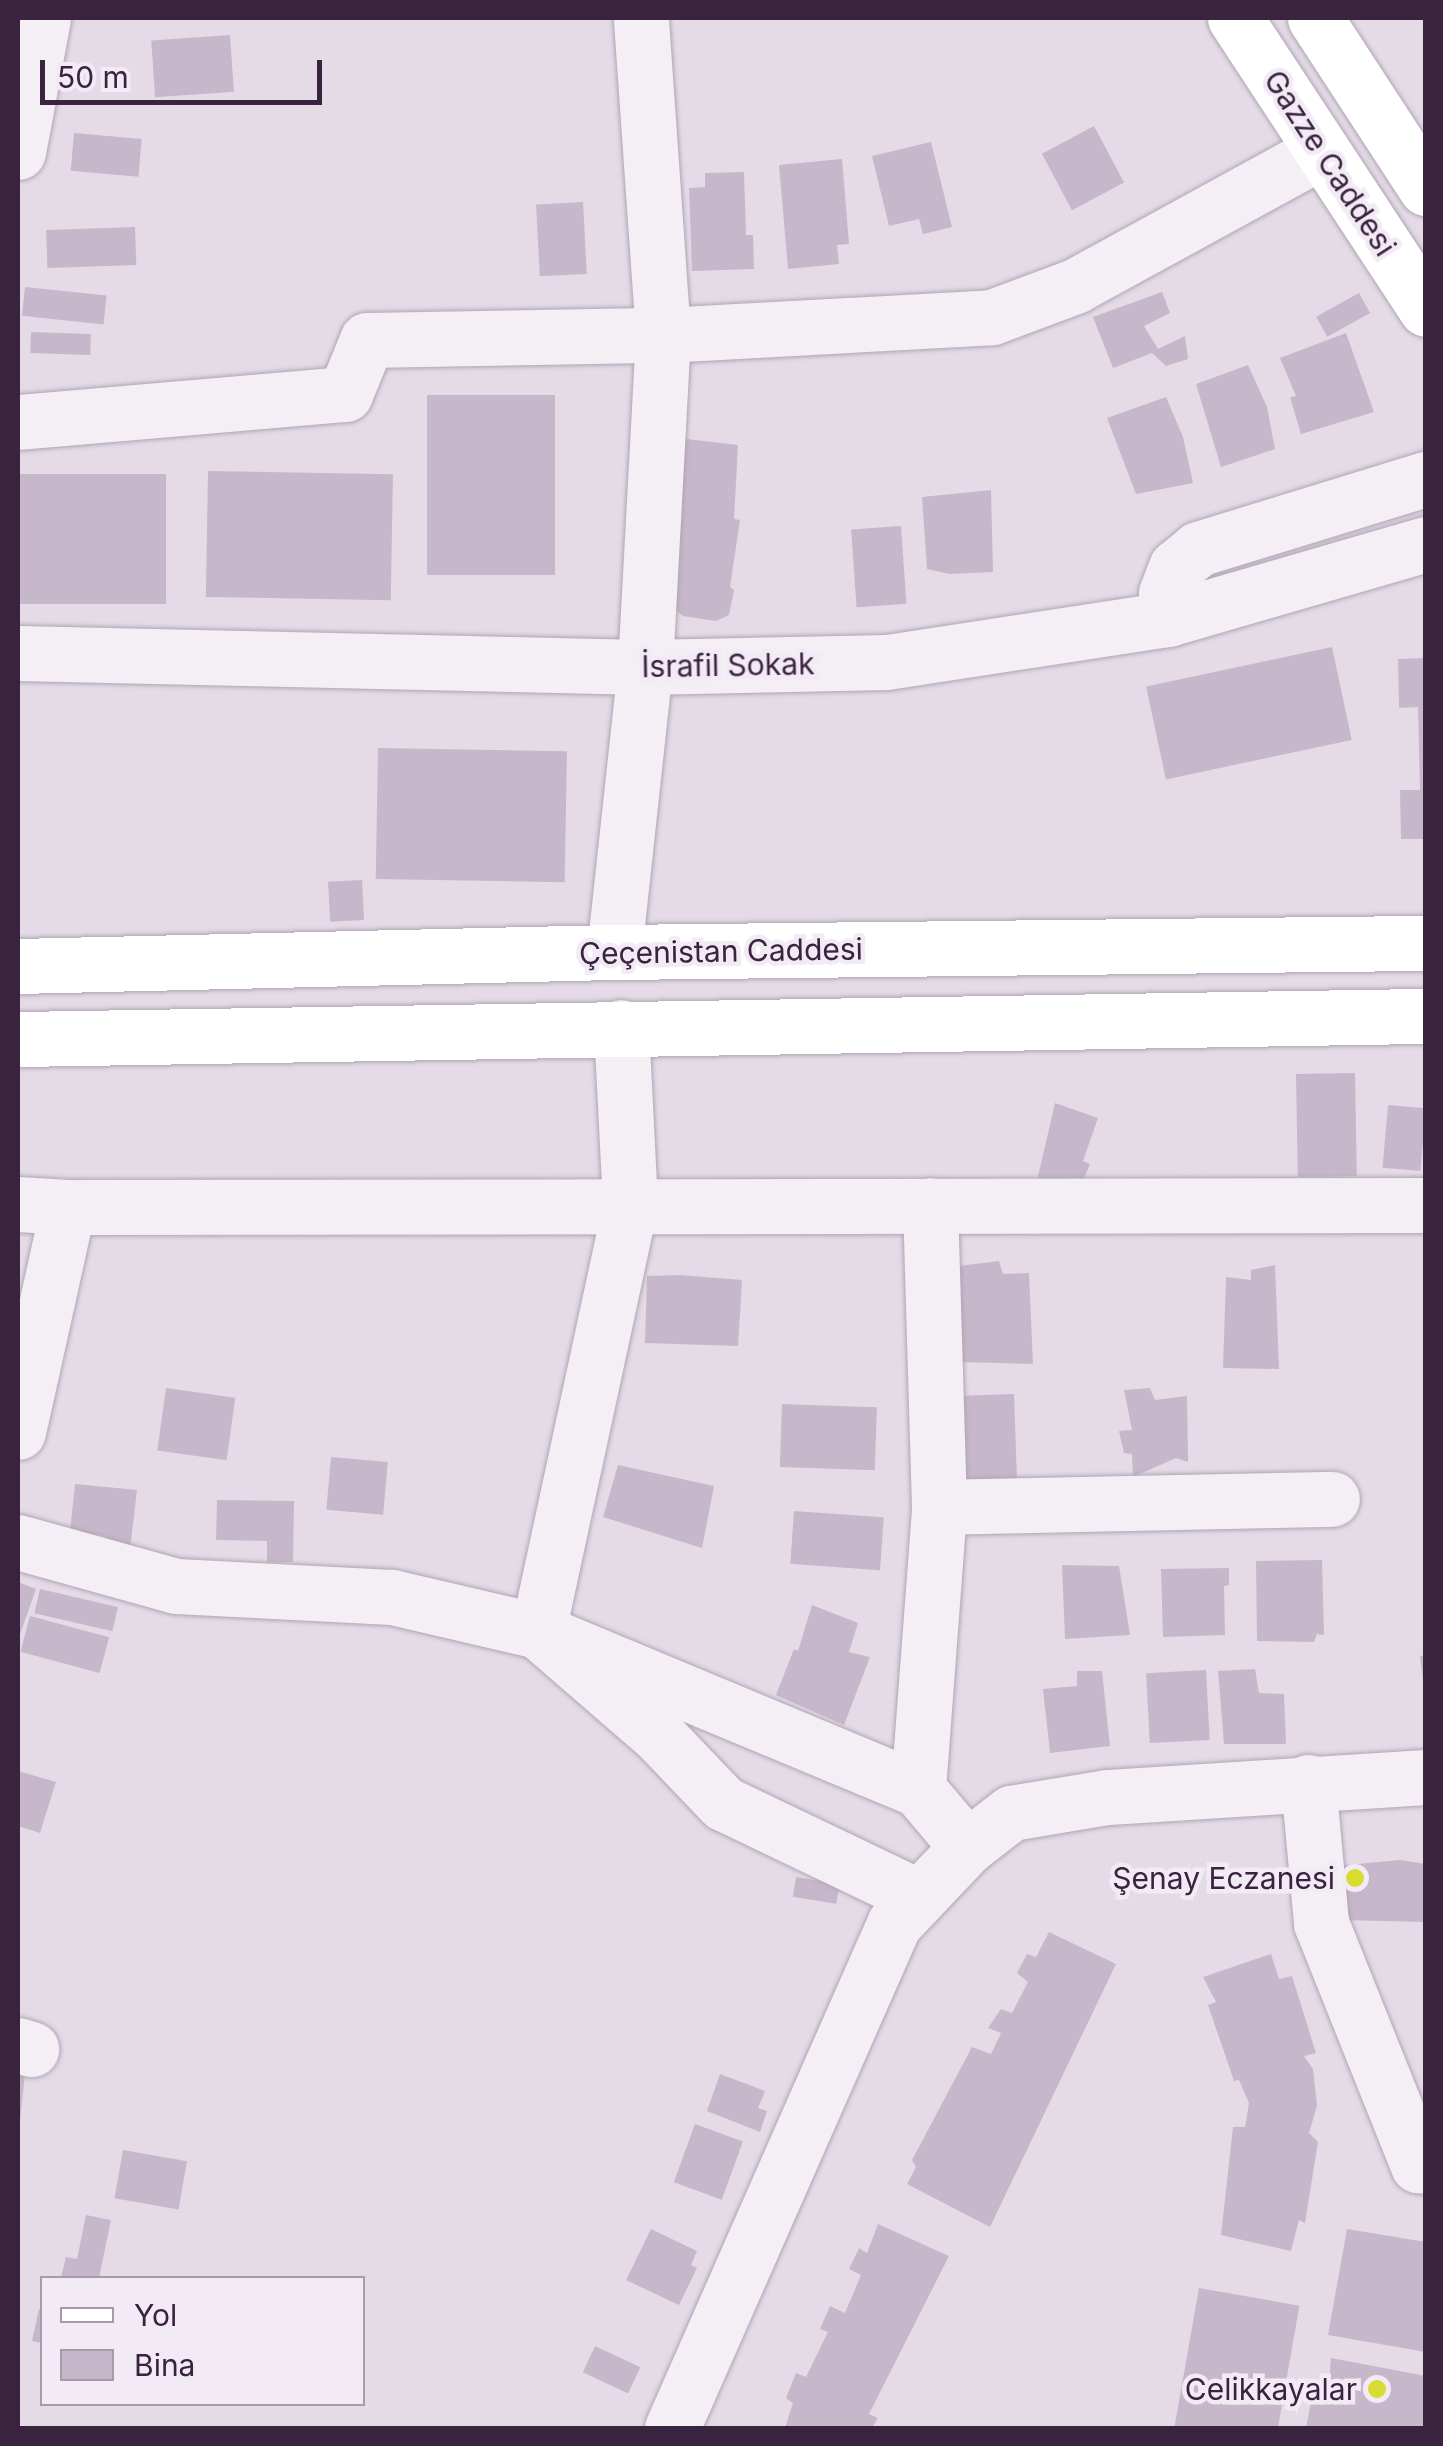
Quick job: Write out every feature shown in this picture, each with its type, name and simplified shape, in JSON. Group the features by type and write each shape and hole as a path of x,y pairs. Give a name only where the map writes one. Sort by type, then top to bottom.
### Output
{"main road":[{"name":"Gazze Caddesi","path":"1235,18 1426,309"},
{"path":"1314,18 1426,188"},
{"name":"Çeçenistan Caddesi","path":"18,966 614,952 1426,943"},
{"path":"18,1039 1426,1016"}],"street":[{"path":"18,152 43,18"},
{"path":"614,952 645,667 663,334 641,18"},
{"path":"18,422 345,394 366,340 663,334 992,318 1075,286 1322,152"},
{"path":"1168,619 1166,592 1176,568 1198,550 1426,479"},
{"name":"İsrafil Sokak","path":"18,653 645,667 887,662 1168,619 1426,544"},
{"path":"538,1631 630,1204 622,1027"},
{"path":"18,1432 43,1205 1426,1205"},
{"path":"918,1788 938,1507 930,1206"},
{"path":"938,1507 1332,1498"},
{"path":"18,1542 176,1586 392,1597 538,1631 918,1788 967,1847"},
{"path":"538,1631 658,1735 723,1803 919,1897"},
{"path":"672,2428 894,1924 967,1847 1011,1813 1108,1796 1426,1777"},
{"path":"1308,1782 1321,1923 1418,2165 1426,2166"}],"building":[{"path":"230,35 234,92 155,97 151,41"},
{"path":"1094,126 1124,183 1072,210 1042,154"},
{"path":"74,133 142,139 138,177 71,171"},
{"path":"931,142 952,227 923,234 919,219 889,226 872,156"},
{"path":"842,159 849,244 837,245 839,264 788,269 779,165"},
{"path":"744,172 746,235 753,235 754,269 692,271 689,188 705,187 705,173"},
{"path":"583,202 587,274 540,276 536,204"},
{"path":"135,227 136,265 47,268 46,230"},
{"path":"25,287 107,296 104,324 22,316"},
{"path":"1162,292 1170,313 1144,326 1158,349 1185,336 1188,359 1166,366 1152,353 1113,368 1093,317"},
{"path":"1359,293 1370,313 1327,337 1316,317"},
{"path":"31,332 91,334 90,355 30,353"},
{"path":"1346,333 1374,412 1301,434 1290,397 1296,396 1280,358"},
{"path":"1248,365 1267,407 1275,449 1221,467 1196,384"},
{"path":"427,395 555,395 555,575 427,575"},
{"path":"1166,397 1183,437 1193,483 1136,494 1107,418"},
{"path":"678,438 738,445 734,519 740,520 730,587 734,590 729,615 716,621 683,616 660,598"},
{"path":"208,471 393,474 391,600 206,597"},
{"path":"18,474 166,474 166,604 18,604"},
{"path":"991,490 993,572 950,574 927,569 922,497"},
{"path":"901,526 906,604 857,607 851,529"},
{"path":"1332,647 1352,740 1166,779 1146,687"},
{"path":"1426,658 1426,839 1401,839 1400,790 1420,790 1418,707 1399,708 1398,659"},
{"path":"378,748 567,751 565,882 376,879"},
{"path":"362,880 364,920 330,922 328,882"},
{"path":"1355,1073 1357,1176 1298,1177 1296,1074"},
{"path":"1055,1103 1098,1118 1083,1161 1090,1164 1077,1196 1034,1194"},
{"path":"1388,1105 1426,1108 1420,1171 1383,1168"},
{"path":"999,1261 1003,1274 1029,1273 1033,1364 959,1362 959,1266"},
{"path":"1275,1265 1279,1369 1223,1368 1226,1277 1251,1280 1251,1270"},
{"path":"647,1276 742,1280 738,1346 645,1343"},
{"path":"166,1388 235,1398 227,1460 157,1450"},
{"path":"1150,1388 1155,1400 1187,1396 1188,1462 1176,1458 1133,1477 1132,1454 1124,1453 1119,1431 1132,1430 1124,1390"},
{"path":"1014,1394 1017,1478 960,1480 957,1396"},
{"path":"782,1404 877,1407 875,1470 780,1467"},
{"path":"331,1457 388,1462 383,1515 326,1510"},
{"path":"618,1465 714,1486 702,1548 603,1517"},
{"path":"75,1484 137,1490 128,1567 102,1564 105,1536 70,1532"},
{"path":"217,1500 294,1501 293,1562 267,1562 267,1541 216,1540"},
{"path":"794,1511 884,1517 880,1570 790,1564"},
{"path":"1322,1560 1324,1635 1317,1634 1314,1642 1257,1641 1256,1561"},
{"path":"1062,1565 1119,1566 1130,1635 1065,1639"},
{"path":"1229,1568 1229,1585 1224,1586 1225,1635 1163,1637 1161,1569"},
{"path":"18,1582 36,1589 18,1640"},
{"path":"40,1589 118,1607 112,1631 34,1613"},
{"path":"812,1605 858,1623 849,1652 870,1657 844,1725 776,1695 794,1649 798,1651"},
{"path":"30,1616 109,1637 100,1673 20,1652"},
{"path":"1426,1655 1426,1680 1423,1680 1420,1656"},
{"path":"1255,1669 1259,1693 1284,1694 1286,1744 1224,1744 1218,1671"},
{"path":"1206,1670 1210,1740 1150,1743 1146,1673"},
{"path":"1077,1671 1102,1671 1110,1746 1050,1753 1043,1689 1077,1686"},
{"path":"18,1771 56,1782 40,1833 18,1826"},
{"path":"1400,1860 1426,1864 1426,1922 1338,1920 1336,1866"},
{"path":"796,1877 839,1884 836,1904 793,1897"},
{"path":"1049,1932 1116,1964 990,2227 907,2184 916,2167 912,2160 972,2047 991,2054 1001,2033 988,2028 1001,2009 1012,2013 1028,1982 1017,1973 1027,1954 1036,1957"},
{"path":"1271,1954 1279,1979 1292,1976 1316,2053 1304,2056 1313,2069 1317,2106 1309,2133 1318,2142 1305,2223 1299,2220 1291,2251 1221,2235 1233,2127 1245,2127 1249,2103 1239,2080 1234,2081 1208,2005 1216,2002 1203,1977"},
{"path":"18,2073 25,2074 20,2121 18,2121"},
{"path":"720,2074 765,2091 758,2108 767,2111 760,2132 707,2111"},
{"path":"695,2124 743,2141 722,2200 674,2182"},
{"path":"123,2150 187,2161 179,2210 114,2198"},
{"path":"86,2215 111,2220 99,2276 61,2276 66,2257 77,2259"},
{"path":"878,2224 949,2256 869,2414 878,2418 872,2428 785,2428 793,2403 786,2398 796,2373 806,2377 828,2332 820,2329 830,2306 845,2313 861,2275 849,2269 859,2248 867,2253"},
{"path":"651,2229 697,2251 691,2265 697,2268 679,2305 626,2280"},
{"path":"1347,2229 1426,2242 1426,2352 1328,2335"},
{"path":"1199,2288 1299,2306 1278,2428 1174,2428"},
{"path":"39,2309 40,2309 40,2343 32,2341"},
{"path":"595,2346 640,2367 628,2393 583,2372"},
{"name":"Celikkayalar","path":"1331,2358 1426,2376 1426,2428 1306,2428 1311,2402 1327,2404"}],"place":[{"name":"Şenay Eczanesi","path":"1355,1878"},
{"name":"Celikkayalar","path":"1377,2389"}]}
